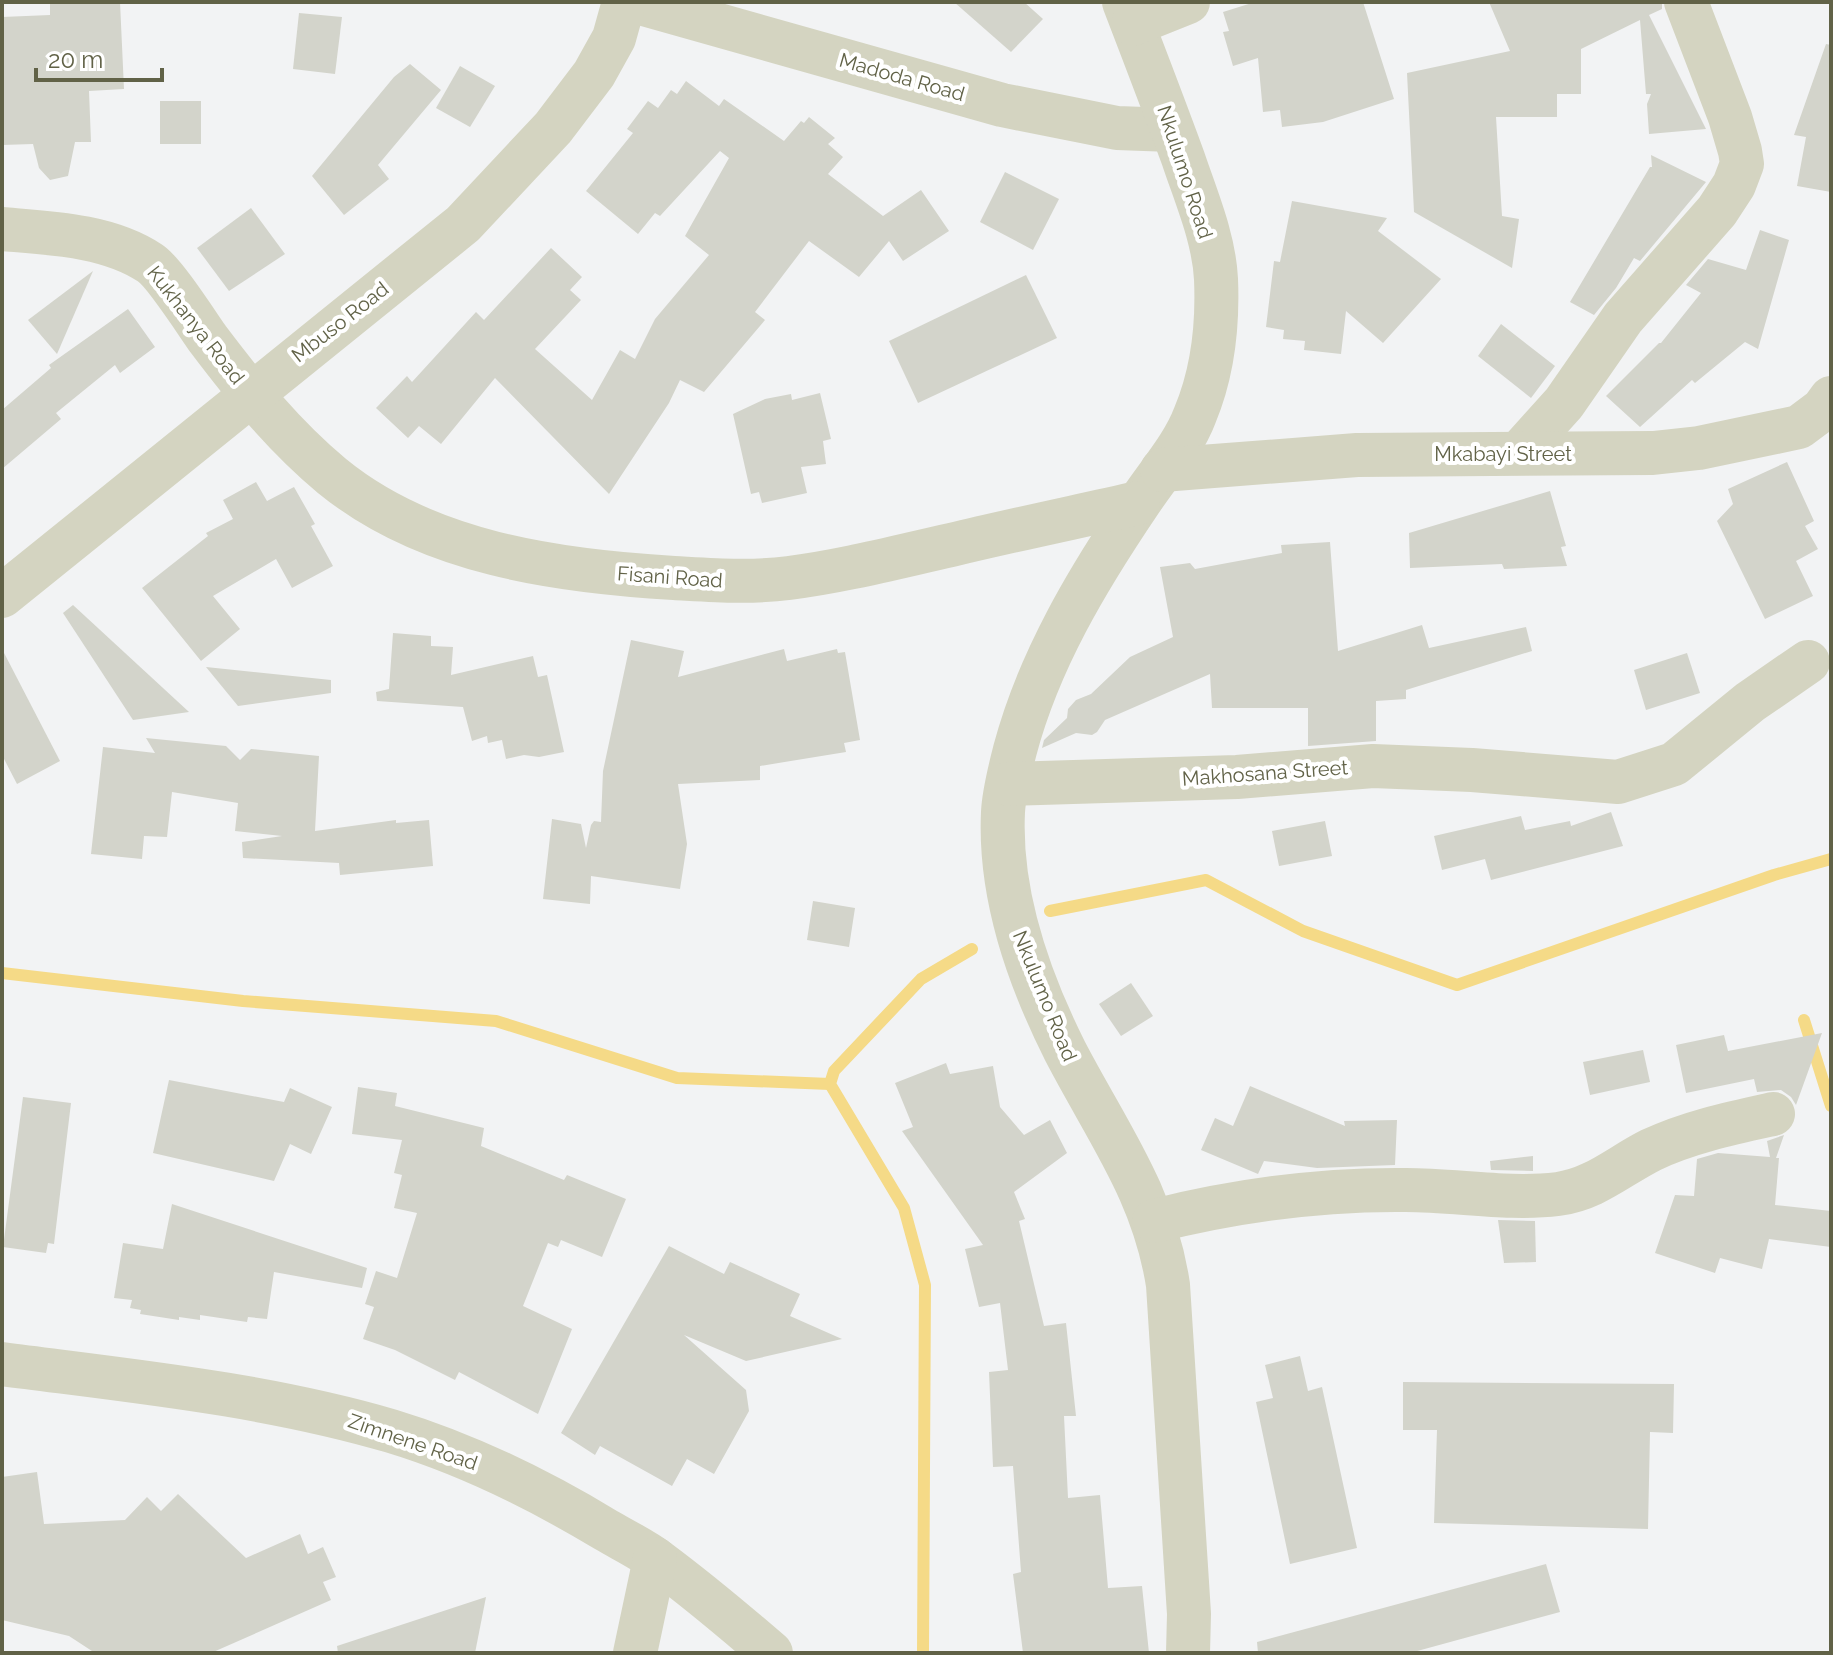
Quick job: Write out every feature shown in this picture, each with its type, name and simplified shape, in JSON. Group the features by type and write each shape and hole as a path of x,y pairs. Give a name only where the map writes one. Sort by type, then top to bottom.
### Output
{"street":[{"name":"Mbuso Road","path":"2,596 463,224 553,128 594,74 614,38 624,2"},
{"name":"Madoda Road","path":"637,2 1002,105 1117,128 1172,130"},
{"path":"1128,13 1188,2"},
{"path":"1519,453 1564,403 1623,318 1717,211 1734,185 1742,164 1730,117 1686,2"},
{"name":"Nkulumo Road","path":"1128,13 1204,217 1216,275 1216,325 1210,373 1195,418 1057,636 1024,717 1003,807 1002,852 1006,888 1023,952 1064,1049 1141,1189 1154,1221 1168,1285 1189,1614 1188,1653"},
{"name":"Kukhanya Road","path":"2,229 91,240 153,264 249,394"},
{"name":"Fisani Road","path":"249,394 331,475 368,503 413,527 513,558 582,570 737,581 787,578 862,565 1150,487"},
{"name":"Mkabayi Street","path":"1150,487 1357,455 1653,453 1699,448 1799,427 1823,409 1831,398"},
{"name":"Makhosana Street","path":"1008,784 1237,777 1373,766 1472,770 1618,782 1674,764 1750,702 1808,662"},
{"path":"1154,1221 1249,1200 1308,1193 1411,1190 1538,1195 1573,1191 1592,1185 1649,1151 1675,1140 1773,1114"},
{"name":"Zimnene Road","path":"2,1364 287,1406 394,1432 471,1460 552,1497 655,1559 771,1653"},
{"path":"635,1653 655,1559"}],"building":[{"path":"50,2 120,2 124,89 89,91 91,142 75,142 68,176 50,180 39,168 33,144 2,145 2,17 50,15"},
{"path":"954,2 1024,2 1043,19 1011,52"},
{"path":"1255,2 1363,2 1394,99 1323,122 1282,127 1280,110 1263,112 1258,58 1233,66 1223,32 1229,31 1223,12"},
{"path":"1489,2 1662,2 1662,9 1649,15 1706,129 1649,134 1647,104 1651,94 1646,94 1640,20 1581,49 1581,94 1557,94 1557,117 1496,117 1502,216 1519,219 1512,268 1414,212 1407,73 1510,51"},
{"path":"299,13 342,17 335,74 293,69"},
{"path":"1826,44 1831,45 1831,192 1797,186 1806,137 1794,135"},
{"path":"410,64 441,90 378,165 389,179 344,215 312,176 394,77"},
{"path":"460,66 495,86 470,127 436,108"},
{"path":"686,81 719,106 724,99 784,141 801,121 804,123 809,117 835,138 828,144 843,157 828,174 883,216 921,190 949,231 903,261 889,241 859,277 809,241 755,312 765,320 704,392 680,380 669,403 609,494 495,378 441,444 419,426 408,438 376,408 407,376 412,382 476,312 484,320 551,248 582,277 570,290 581,300 535,349 592,400 620,350 635,359 655,319 709,255 685,236 729,158 720,151 660,216 655,213 638,234 586,191 633,133 627,129 648,101 658,108 671,90 677,94"},
{"path":"160,101 201,101 201,144 160,144"},
{"path":"1651,155 1706,182 1640,261 1634,258 1616,288 1594,315 1570,302 1652,167"},
{"path":"1005,172 1059,199 1033,250 980,222"},
{"path":"1292,201 1387,218 1378,231 1441,279 1383,343 1346,311 1341,354 1304,350 1305,341 1283,339 1284,330 1266,327 1274,261 1280,262"},
{"path":"251,208 285,254 229,291 197,248"},
{"path":"1760,230 1789,240 1758,349 1745,342 1695,383 1692,380 1640,427 1606,396 1661,343 1701,293 1686,285 1708,259 1746,270"},
{"path":"93,271 57,354 28,320"},
{"path":"1026,275 1057,338 918,403 889,341"},
{"path":"128,309 155,347 120,373 115,365 56,413 61,419 2,469 2,410 51,368 49,365"},
{"path":"1501,324 1555,366 1531,398 1478,356"},
{"path":"820,393 831,439 823,441 826,464 801,467 807,493 762,503 759,492 751,494 733,414 765,399 791,394 792,400"},
{"path":"1787,462 1814,521 1805,526 1818,549 1796,561 1813,596 1765,619 1717,521 1733,504 1728,489"},
{"path":"256,482 267,501 294,487 315,524 311,526 333,566 292,588 276,559 213,596 240,629 201,661 142,588 208,536 206,533 233,519 223,500"},
{"path":"1550,491 1566,546 1561,547 1567,566 1504,569 1502,564 1410,568 1409,533"},
{"path":"1330,542 1338,651 1422,625 1429,648 1526,627 1532,651 1406,690 1406,699 1376,701 1376,741 1308,746 1308,708 1212,708 1210,674 1105,720 1092,735 1076,733 1042,748 1044,740 1067,718 1068,709 1076,700 1091,694 1130,657 1173,637 1160,567 1190,563 1195,569 1282,553 1281,545"},
{"path":"73,605 189,712 133,720 63,613"},
{"path":"393,633 431,636 431,646 453,647 451,675 533,656 538,677 547,675 564,752 506,759 502,740 488,743 487,736 472,741 463,707 377,701 376,692 389,689"},
{"path":"631,640 684,651 678,677 784,649 787,661 837,649 838,653 845,652 860,740 844,743 846,752 760,766 760,780 678,784 687,844 680,889 591,876 590,904 543,899 552,819 581,824 586,848 591,825 594,821 601,822 603,771"},
{"path":"2,649 60,761 17,784 2,755"},
{"path":"1687,653 1700,693 1646,710 1634,670"},
{"path":"206,667 331,680 331,693 238,706"},
{"path":"146,738 226,746 240,760 251,749 319,756 315,831 396,820 396,823 429,820 433,866 340,875 339,863 243,858 242,842 282,836 235,831 238,803 172,792 167,837 144,836 142,859 91,854 103,747 155,753"},
{"path":"1611,812 1623,846 1491,880 1485,859 1442,870 1434,836 1521,816 1525,830 1570,821 1571,826"},
{"path":"1325,821 1332,856 1279,866 1272,831"},
{"path":"813,901 855,908 849,947 807,940"},
{"path":"1131,983 1153,1016 1121,1036 1099,1004"},
{"path":"1822,1033 1796,1105 1781,1090 1757,1092 1754,1079 1686,1093 1676,1045 1724,1035 1728,1051"},
{"path":"1643,1050 1650,1082 1590,1095 1583,1062"},
{"path":"946,1063 950,1074 993,1066 1000,1107 1024,1135 1050,1120 1067,1153 1014,1192 1025,1219 1019,1221 1044,1326 1066,1323 1076,1416 1064,1416 1068,1498 1100,1495 1108,1588 1142,1586 1149,1653 1023,1653 1013,1574 1021,1572 1013,1466 993,1467 989,1372 1008,1370 1000,1303 979,1307 965,1249 983,1245 902,1131 913,1127 895,1083"},
{"path":"169,1080 284,1102 290,1088 332,1107 311,1154 290,1144 274,1181 153,1153"},
{"path":"1250,1086 1345,1126 1344,1121 1397,1120 1395,1165 1317,1168 1264,1161 1258,1174 1201,1150 1215,1118 1233,1126"},
{"path":"358,1087 397,1093 395,1106 484,1128 481,1146 564,1180 567,1175 626,1199 602,1257 561,1240 558,1247 548,1243 523,1306 572,1329 538,1414 459,1372 455,1380 395,1350 363,1339 374,1307 365,1304 376,1271 397,1278 417,1213 394,1208 402,1175 394,1173 402,1140 352,1134"},
{"path":"23,1097 71,1103 54,1244 48,1243 46,1253 3,1247"},
{"path":"1784,1135 1776,1158 1779,1158 1775,1205 1831,1211 1831,1247 1769,1239 1762,1269 1720,1258 1715,1273 1655,1253 1675,1195 1694,1196 1697,1159 1718,1153 1770,1157 1767,1141"},
{"path":"1533,1156 1533,1171 1491,1170 1490,1161"},
{"path":"172,1204 367,1268 362,1288 274,1272 267,1319 248,1317 247,1322 200,1315 200,1320 179,1317 179,1320 140,1314 141,1310 130,1308 132,1300 114,1298 123,1243 163,1249"},
{"path":"1498,1220 1535,1221 1536,1262 1504,1263"},
{"path":"669,1246 724,1274 730,1262 800,1294 790,1316 842,1339 746,1361 684,1335 746,1390 749,1411 714,1474 687,1459 672,1486 600,1446 595,1455 561,1433"},
{"path":"1300,1356 1308,1391 1322,1387 1357,1548 1290,1564 1256,1402 1273,1398 1265,1365"},
{"path":"1403,1382 1674,1384 1673,1433 1650,1432 1648,1529 1434,1523 1437,1430 1403,1430"},
{"path":"37,1472 44,1524 125,1520 147,1497 161,1511 178,1494 246,1558 300,1534 308,1554 323,1547 336,1577 323,1582 331,1600 211,1653 95,1653 69,1636 2,1620 2,1477"},
{"path":"1546,1564 1560,1612 1410,1653 1258,1653 1257,1642"},
{"path":"486,1597 475,1653 338,1653 337,1646"}],"waterway":[{"path":"1050,911 1206,880 1303,931 1457,985 1774,875 1831,859"},
{"path":"923,1653 925,1285 904,1208 830,1084 834,1071 921,979 972,949"},
{"path":"2,973 243,1001 496,1021 677,1078 830,1084"},
{"path":"1804,1020 1831,1106"}]}
